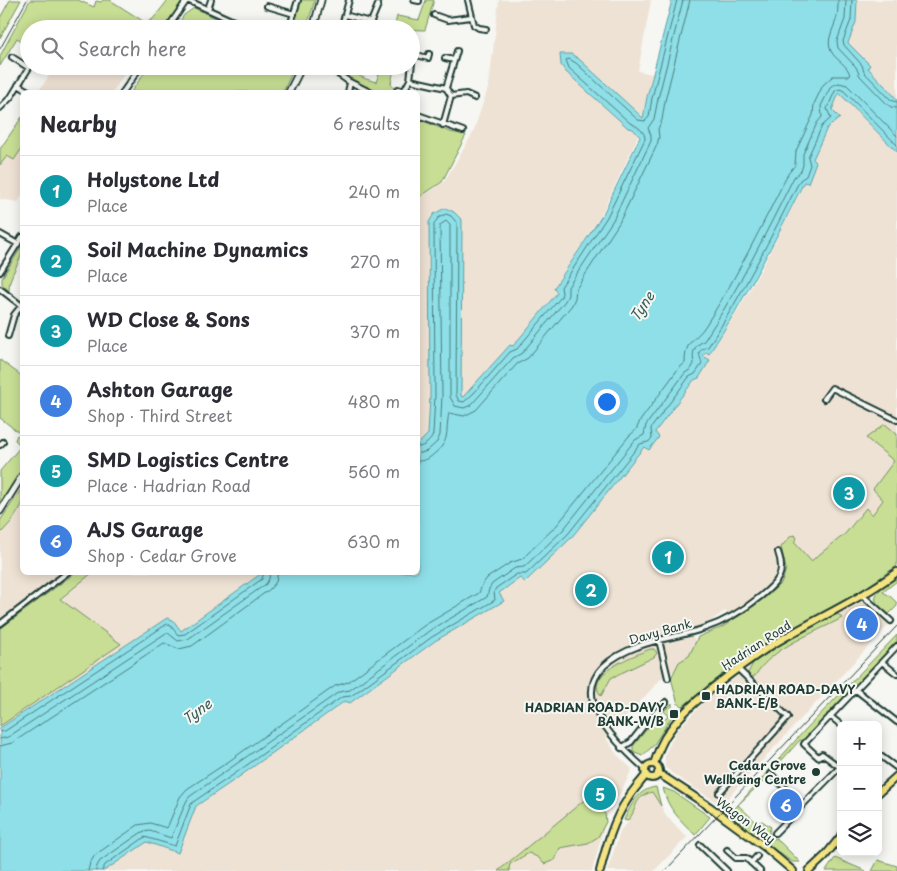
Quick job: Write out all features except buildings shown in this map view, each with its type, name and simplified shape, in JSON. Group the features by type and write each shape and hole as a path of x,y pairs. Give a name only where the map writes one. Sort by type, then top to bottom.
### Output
{"main road":[{"path":"316,20 321,0"},
{"path":"290,90 298,75"},
{"path":"0,511 20,479"},
{"name":"Hadrian Road","path":"654,764 666,736 683,714 737,668 772,645 862,595 897,572"},
{"path":"600,871 621,810 646,772 647,766 654,764 658,768 658,773 654,777 646,772"},
{"name":"Wagon Way","path":"658,773 710,807 766,848 793,871"},
{"path":"882,789 897,776"},
{"path":"808,871 825,856 837,841"}],"street":[{"path":"173,20 187,0 232,20"},
{"path":"208,9 211,0"},
{"path":"292,20 298,0"},
{"path":"343,20 350,0"},
{"path":"414,0 419,1"},
{"path":"468,0 472,22 476,28 486,29"},
{"path":"371,20 378,5"},
{"path":"267,6 294,14"},
{"path":"345,14 364,20"},
{"path":"434,15 448,20 471,17"},
{"path":"443,125 450,96 446,88 457,51"},
{"path":"420,56 428,58 429,54"},
{"path":"12,57 20,62"},
{"path":"445,58 454,60"},
{"path":"0,108 11,97 24,75"},
{"path":"124,90 135,75"},
{"path":"339,75 366,90"},
{"path":"405,90 410,75"},
{"path":"410,80 446,88"},
{"path":"348,90 350,82"},
{"path":"18,85 27,90"},
{"path":"450,96 466,94 475,98"},
{"path":"420,116 463,131"},
{"path":"0,234 18,244"},
{"path":"0,272 20,240"},
{"path":"0,289 20,304"},
{"path":"8,336 14,315 20,308"},
{"path":"824,400 832,388 897,420"},
{"name":"Davy Bank","path":"646,772 621,748 598,718 592,700 592,689 598,672 622,653 640,645 707,628 755,600 773,586 780,577 781,561 778,552"},
{"path":"0,624 64,575"},
{"path":"862,595 891,621"},
{"path":"660,640 668,678"},
{"path":"837,766 822,754 818,757 804,744 897,646"},
{"path":"882,662 897,674"},
{"path":"719,793 788,718 737,668"},
{"path":"856,690 897,722"},
{"path":"621,748 632,742 666,702"},
{"path":"658,710 662,715"},
{"path":"830,716 837,721"},
{"path":"882,757 897,768"},
{"path":"775,832 837,771"},
{"path":"771,774 802,804"},
{"path":"700,845 727,871"},
{"path":"727,850 736,858 746,858 760,871"},
{"path":"751,863 757,856"}],"shaded area":[{"path":"499,0 651,0 638,71 652,74 637,139 601,215 554,287 557,293 513,346 463,398 430,396 428,434 420,442 420,198 444,182 473,133 489,85"},
{"path":"857,0 897,0 897,99 867,68 869,65 848,43 856,22"},
{"path":"50,75 124,75 113,90 39,90"},
{"path":"839,93 897,152 897,491 841,555 732,620 725,611 691,634 703,652 661,679 606,738 617,755 632,769 621,792 608,812 592,871 104,871 346,701 350,703 435,641 503,600 499,593 520,578 525,582 644,447 659,437 655,432 694,380 699,378 710,360 703,356 706,352 709,354 737,312 762,268 805,182 808,183 813,159 827,128 840,118 832,110"},
{"path":"20,120 20,198 18,202 0,199 0,149"},
{"path":"20,487 20,575 259,575 181,631 0,732 0,518"},
{"path":"868,598 894,619 721,805 665,767 665,754 677,730 709,697 770,652"},
{"path":"653,789 666,816 687,837 654,871 607,871 621,829 627,824 639,798"}],"green space":[{"path":"10,0 21,0 0,38 0,18"},
{"path":"30,0 78,0 94,7 96,1 110,0 141,20 20,20 20,40 17,38 0,66 0,56"},
{"path":"168,0 184,0 170,20 151,20"},
{"path":"301,0 315,0 309,20 295,20"},
{"path":"426,0 434,0 425,30 420,30 419,20"},
{"path":"194,8 220,20 181,20 184,15"},
{"path":"397,16 419,20 396,20"},
{"path":"143,75 291,75 284,90 132,90"},
{"path":"346,75 358,75 376,82 379,75 393,75 391,83 396,90 374,90 351,80"},
{"path":"20,120 20,151 14,160 7,156 0,165 0,149"},
{"path":"420,120 450,132 466,135 442,182 420,197"},
{"path":"20,249 20,257 9,285 9,291 2,284 2,278"},
{"path":"0,360 20,375 20,433 0,418"},
{"path":"885,424 897,434 897,566 858,593 757,648 683,706 678,704 671,678 679,662 689,656 698,637 724,626 766,597 782,582 786,569 781,547 791,536 795,535 797,538 794,542 811,561 845,534 866,508 872,515 883,500 873,489 894,461 866,438"},
{"path":"17,435 20,437 20,445 15,440"},
{"path":"20,447 20,472 0,507 0,471"},
{"path":"20,491 20,508 12,521 0,534 0,521"},
{"path":"72,575 90,575 60,599 121,644 0,726 0,629"},
{"path":"897,578 897,581 883,592 897,603 897,606 889,614 877,603 876,595 882,588"},
{"path":"838,614 842,618 782,649 762,666 755,676 751,677 748,673 753,663 769,649"},
{"path":"897,635 897,644 803,741 800,740 765,779 738,805 804,731"},
{"path":"654,649 657,653 654,657 611,678 601,696 597,688 599,680 605,673 624,660"},
{"path":"672,703 672,716 653,746 642,756 633,752 633,746 656,718 659,716 664,720 668,715 664,711"},
{"path":"656,787 661,806 652,792 638,801 631,817 627,821 624,820 632,803 640,794"},
{"path":"663,788 674,792 710,817 695,835 671,808"},
{"path":"588,797 605,814 606,822 598,837 588,843 560,848 555,860 544,864 539,858 529,853 510,864 510,871 498,871"},
{"path":"738,805 757,823 762,821 771,827 769,832 772,840 776,838 800,862 792,862 728,816"},
{"path":"835,858 866,871 826,871"},
{"path":"878,860 897,866 897,871 872,871"}],"water":[{"name":"Tyne","path":"672,0 857,0 856,22 848,43 870,65 868,68 897,99 897,152 839,93 832,110 840,118 827,128 813,159 816,162 808,183 804,182 759,270 735,312 709,354 706,352 703,356 710,360 699,378 694,380 655,432 659,437 649,450 644,447 571,538 525,582 520,578 499,593 504,601 435,641 350,703 345,701 196,806 178,853 147,842 104,871 0,871 0,728 167,618 173,620 181,631 259,575 420,575 420,442 428,434 430,396 429,222 434,214 445,208 454,212 462,220 461,396 463,397 510,345 513,346 557,293 554,288 603,214 640,137 566,72 561,65 560,54 571,54 579,59 643,118"}],"tram line":[{"path":"665,871 897,626"}],"railway":[{"path":"0,49 27,0"}],"place":[{"name":"WD Close & Sons","path":"849,493"},
{"name":"Holystone Ltd","path":"668,557"},
{"name":"Soil Machine Dynamics","path":"591,590"},
{"name":"Ashton Garage","path":"862,624"},
{"name":"HADRIAN ROAD-DAVY BANK-E/B","path":"706,696"},
{"name":"HADRIAN ROAD-DAVY BANK-W/B","path":"674,714"},
{"name":"Cedar Grove Wellbeing Centre","path":"816,772"},
{"name":"SMD Logistics Centre","path":"600,794"},
{"name":"AJS Garage","path":"786,805"}]}
